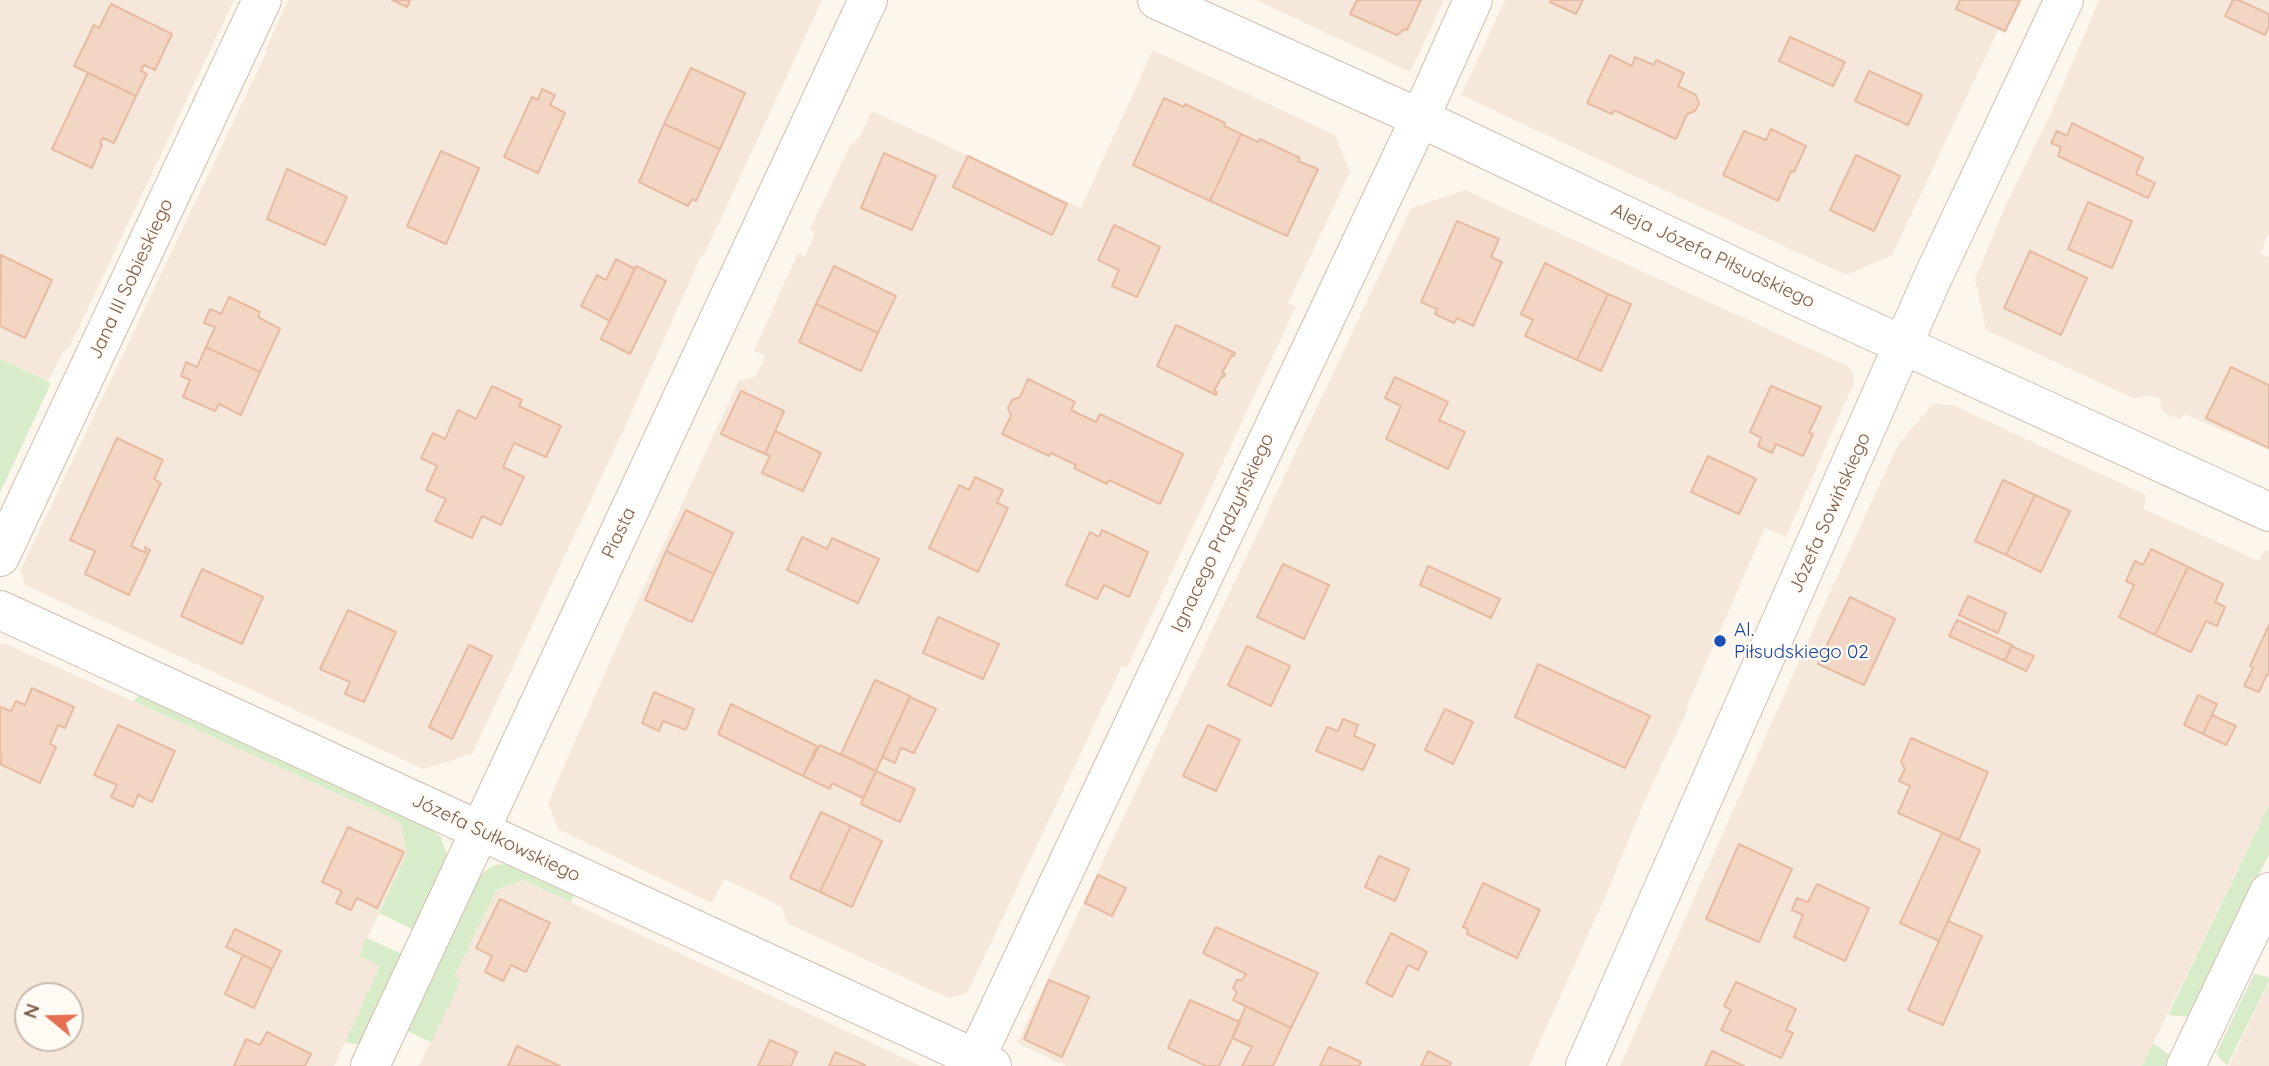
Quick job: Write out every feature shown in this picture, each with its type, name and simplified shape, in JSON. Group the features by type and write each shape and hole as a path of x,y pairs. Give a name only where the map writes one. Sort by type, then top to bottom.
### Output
{"street":[{"name":"Jana III Sobieskiego","path":"0,557 262,0"},
{"name":"Piasta","path":"370,1066 868,0"},
{"name":"Aleja Józefa Piłsudskiego","path":"1157,0 1420,118 1800,298 2269,512"},
{"name":"Ignacego Prądzyńskiego","path":"980,1063 1473,0"},
{"name":"Józefa Sowińskiego","path":"1585,1066 1941,259 2064,0"},
{"name":"Józefa Sułkowskiego","path":"0,610 980,1063"},
{"path":"2186,1066 2269,892"}],"shaded area":[{"path":"0,0 234,0 70,346 63,352 48,381 0,359"},
{"path":"288,0 822,0 472,754 423,769 25,585 20,571 267,51"},
{"path":"1256,0 1444,0 1410,72"},
{"path":"1505,0 2022,0 2005,34 1998,30 1892,255 1846,275 1461,95"},
{"path":"2099,0 2269,0 2269,233 2260,253 2269,257 2269,450 2184,414 2180,420 2162,411 2160,398 2147,395 2135,399 1986,330 1975,279"},
{"path":"1153,50 1335,135 1350,172 1288,303 1296,306 1127,668 1122,666 967,993 948,998 787,923 782,907 725,879 711,903 558,829 548,803 739,380 755,377 766,356 754,351 798,253 805,256 815,233 810,229 850,146 860,136 872,111 1081,208"},
{"path":"1465,190 1850,367 1855,380 1786,537 1765,528 1686,708 1688,709 1645,800 1529,1066 1066,1066 1017,1043 1411,208"},
{"path":"1933,404 1953,405 2146,495 2144,509 2259,561 2265,550 2269,552 2269,805 2142,1066 1620,1066 1820,614 1899,443"},
{"path":"4,643 400,822 407,853 359,956 380,966 334,1066 0,1066 0,645"},
{"path":"523,880 921,1066 419,1066 459,982 455,975 495,890"},
{"path":"2269,982 2269,1066 2229,1066"}],"green space":[{"path":"0,359 51,383 0,493"},
{"path":"140,695 431,829 441,837 447,856 414,930 379,913 407,853 400,822 133,701"},
{"path":"2269,805 2269,854 2191,1017 2168,1015"},
{"path":"510,865 575,893 571,902 523,880 496,890 455,975 460,982 431,1042 407,1031 478,877 492,866"},
{"path":"367,938 402,954 360,1045 345,1042 380,966 359,956"},
{"path":"2254,974 2269,977 2269,981 2227,1066 2216,1054"},
{"path":"2153,1043 2172,1057 2167,1066 2142,1066"}],"building":[{"path":"392,0 410,0 407,7"},
{"path":"1357,0 1421,0 1407,30 1397,35 1350,14"},
{"path":"1583,0 1576,14 1550,2"},
{"path":"1960,0 2020,0 2005,31 1956,9"},
{"path":"2233,0 2239,0 2269,14 2269,26 2265,35 2225,16"},
{"path":"111,4 172,34 155,70 144,65 141,71 147,74 136,96 74,66 94,25 99,28"},
{"path":"1790,37 1845,62 1833,86 1779,61"},
{"path":"1610,55 1632,66 1635,57 1654,65 1656,60 1684,73 1678,86 1696,95 1699,104 1695,111 1687,114 1676,139 1614,110 1612,114 1587,103"},
{"path":"691,68 745,93 720,149 664,124"},
{"path":"1869,71 1922,95 1908,125 1855,101"},
{"path":"88,73 136,96 114,143 103,138 92,168 52,149"},
{"path":"542,89 555,95 550,105 565,113 538,173 504,157 532,97 538,100"},
{"path":"1164,98 1184,107 1185,104 1225,123 1224,126 1241,134 1210,201 1133,165"},
{"path":"2072,123 2143,158 2136,174 2155,183 2148,198 2058,156 2061,147 2051,143 2057,131 2067,136"},
{"path":"664,124 720,149 696,201 692,199 688,206 639,182"},
{"path":"1771,129 1806,146 1778,201 1723,175 1744,131 1766,140"},
{"path":"1241,134 1258,142 1260,139 1318,169 1287,236 1210,201"},
{"path":"441,151 479,168 446,244 407,226"},
{"path":"884,153 936,176 912,230 861,208"},
{"path":"1856,155 1900,176 1874,231 1830,210"},
{"path":"968,156 1067,204 1052,235 953,187"},
{"path":"287,169 347,197 325,245 267,219"},
{"path":"2088,202 2132,221 2112,268 2068,249"},
{"path":"1457,221 1499,239 1491,257 1502,262 1473,326 1457,318 1454,323 1435,314 1437,309 1421,302"},
{"path":"1114,225 1160,247 1137,297 1112,286 1119,270 1098,260"},
{"path":"2030,251 2087,278 2061,335 2004,308"},
{"path":"1,255 52,280 25,338 0,326"},
{"path":"616,259 635,269 610,321 581,306 597,275 606,280"},
{"path":"1545,263 1608,294 1577,360 1525,336 1533,320 1521,314"},
{"path":"636,266 666,281 630,354 601,339"},
{"path":"834,266 896,296 878,333 816,304"},
{"path":"1608,294 1631,304 1601,371 1577,360"},
{"path":"229,297 260,312 258,317 280,329 260,372 206,347 215,327 204,323 210,309 221,314"},
{"path":"816,304 878,333 861,371 799,342"},
{"path":"1176,325 1235,353 1222,373 1225,374 1214,391 1217,392 1216,395 1157,366"},
{"path":"206,347 260,372 241,415 219,404 215,411 183,397 190,380 181,376 186,362 197,367"},
{"path":"2231,367 2269,385 2269,448 2206,418"},
{"path":"1395,377 1448,402 1439,420 1465,432 1448,469 1386,439 1401,406 1385,398"},
{"path":"1028,379 1075,402 1071,410 1096,422 1100,414 1183,454 1160,504 1109,480 1107,484 1051,453 1049,456 1002,434 1011,416 1008,408 1012,400 1020,397"},
{"path":"492,386 522,400 519,406 561,426 546,457 514,443 503,467 524,477 501,525 482,516 472,538 435,521 446,499 426,490 437,466 421,458 433,433 445,439 458,410 476,419"},
{"path":"1771,386 1821,407 1809,433 1813,434 1803,456 1776,444 1772,453 1758,446 1761,438 1750,432"},
{"path":"741,391 784,411 765,454 721,434"},
{"path":"775,431 821,453 803,491 762,473 770,456 765,454"},
{"path":"117,438 163,460 154,479 161,483 131,546 146,553 145,547 150,550 129,595 85,574 95,551 70,540"},
{"path":"1708,456 1756,479 1739,514 1691,492"},
{"path":"975,477 1003,490 997,503 1008,508 978,572 929,548 959,485 969,490"},
{"path":"2003,480 2035,495 2006,555 1975,541"},
{"path":"2035,495 2070,511 2041,572 2006,555"},
{"path":"686,510 733,533 714,574 666,551"},
{"path":"1102,530 1148,552 1129,597 1104,585 1097,599 1066,585 1090,532 1099,537"},
{"path":"802,537 827,549 832,538 879,559 858,603 787,570"},
{"path":"2151,549 2188,567 2155,635 2119,617 2134,585 2126,581 2135,561 2143,565"},
{"path":"666,551 714,574 692,622 645,600"},
{"path":"1283,564 1329,585 1304,639 1257,617"},
{"path":"1428,566 1500,599 1491,618 1420,585"},
{"path":"2188,567 2223,584 2215,602 2225,607 2217,626 2206,621 2191,652 2155,635"},
{"path":"202,569 263,597 242,644 181,616"},
{"path":"1968,596 2006,613 1998,633 1959,615"},
{"path":"1850,597 1895,619 1864,685 1818,664"},
{"path":"348,610 396,632 364,702 345,694 350,682 320,669"},
{"path":"938,617 999,644 983,679 923,653"},
{"path":"1957,620 2012,645 2005,661 1949,636"},
{"path":"2269,625 2269,675 2267,674 2259,692 2244,686"},
{"path":"469,645 492,656 452,739 429,727"},
{"path":"1247,646 1290,666 1271,706 1228,685"},
{"path":"2011,646 2034,656 2026,671 2005,661"},
{"path":"1538,664 1650,716 1625,768 1515,717"},
{"path":"875,680 910,696 876,771 841,754"},
{"path":"32,688 74,707 65,728 58,725 50,744 56,747 40,783 0,764 0,707 11,711 16,701 25,705"},
{"path":"654,692 694,709 686,730 663,721 659,731 642,723"},
{"path":"2198,695 2217,704 2203,734 2184,725"},
{"path":"910,697 936,709 914,753 901,748 895,763 882,757"},
{"path":"731,704 817,746 803,776 718,734"},
{"path":"1445,709 1473,722 1453,764 1425,750"},
{"path":"2212,715 2236,726 2226,745 2203,734"},
{"path":"1343,719 1358,725 1354,736 1375,745 1363,770 1316,751 1327,727 1338,731"},
{"path":"118,725 175,751 152,802 138,795 133,807 111,797 117,785 94,775"},
{"path":"1208,725 1240,740 1216,791 1183,776"},
{"path":"1911,738 1988,772 1959,840 1898,813 1910,786 1899,781 1905,769 1901,762"},
{"path":"820,745 876,771 863,798 832,783 830,789 803,776"},
{"path":"876,771 915,789 900,822 861,804"},
{"path":"821,812 851,826 820,892 790,878"},
{"path":"851,826 882,841 852,907 820,892"},
{"path":"348,827 404,852 377,908 357,898 351,910 336,903 342,891 322,882"},
{"path":"1942,833 1980,850 1939,941 1900,923"},
{"path":"1739,844 1792,869 1759,942 1706,919"},
{"path":"1379,856 1409,869 1395,901 1365,887"},
{"path":"1098,875 1126,888 1112,916 1085,903"},
{"path":"1483,883 1540,910 1517,958 1467,934 1468,929 1463,927"},
{"path":"1817,884 1869,908 1845,961 1794,937 1803,915 1792,910 1797,898 1808,902"},
{"path":"500,899 550,923 526,972 511,965 503,981 485,972 492,956 476,948"},
{"path":"1948,921 1982,936 1943,1025 1908,1010"},
{"path":"1216,927 1318,973 1291,1028 1233,1000 1237,992 1233,988 1237,980 1242,980 1246,974 1203,953"},
{"path":"235,929 281,951 272,969 226,947"},
{"path":"1391,933 1427,952 1418,970 1408,965 1392,997 1366,983"},
{"path":"243,955 272,969 254,1008 225,994"},
{"path":"1049,980 1089,997 1062,1057 1024,1039"},
{"path":"1736,982 1796,1009 1786,1030 1793,1033 1781,1058 1721,1030 1731,1010 1724,1006"},
{"path":"1190,1000 1240,1022 1219,1066 1206,1066 1168,1048"},
{"path":"1246,1006 1291,1028 1273,1066 1242,1066 1252,1047 1232,1038"},
{"path":"267,1032 311,1054 305,1066 234,1066 246,1039 260,1045"},
{"path":"770,1040 797,1052 791,1066 758,1066"},
{"path":"517,1046 560,1066 508,1066"},
{"path":"1329,1047 1361,1062 1359,1066 1320,1066"},
{"path":"1428,1051 1451,1063 1450,1066 1421,1066"},
{"path":"1712,1051 1744,1066 1705,1066"},
{"path":"835,1052 865,1065 865,1066 829,1066"}],"place":[{"name":"Al. Piłsudskiego 02","path":"1720,641"}]}
